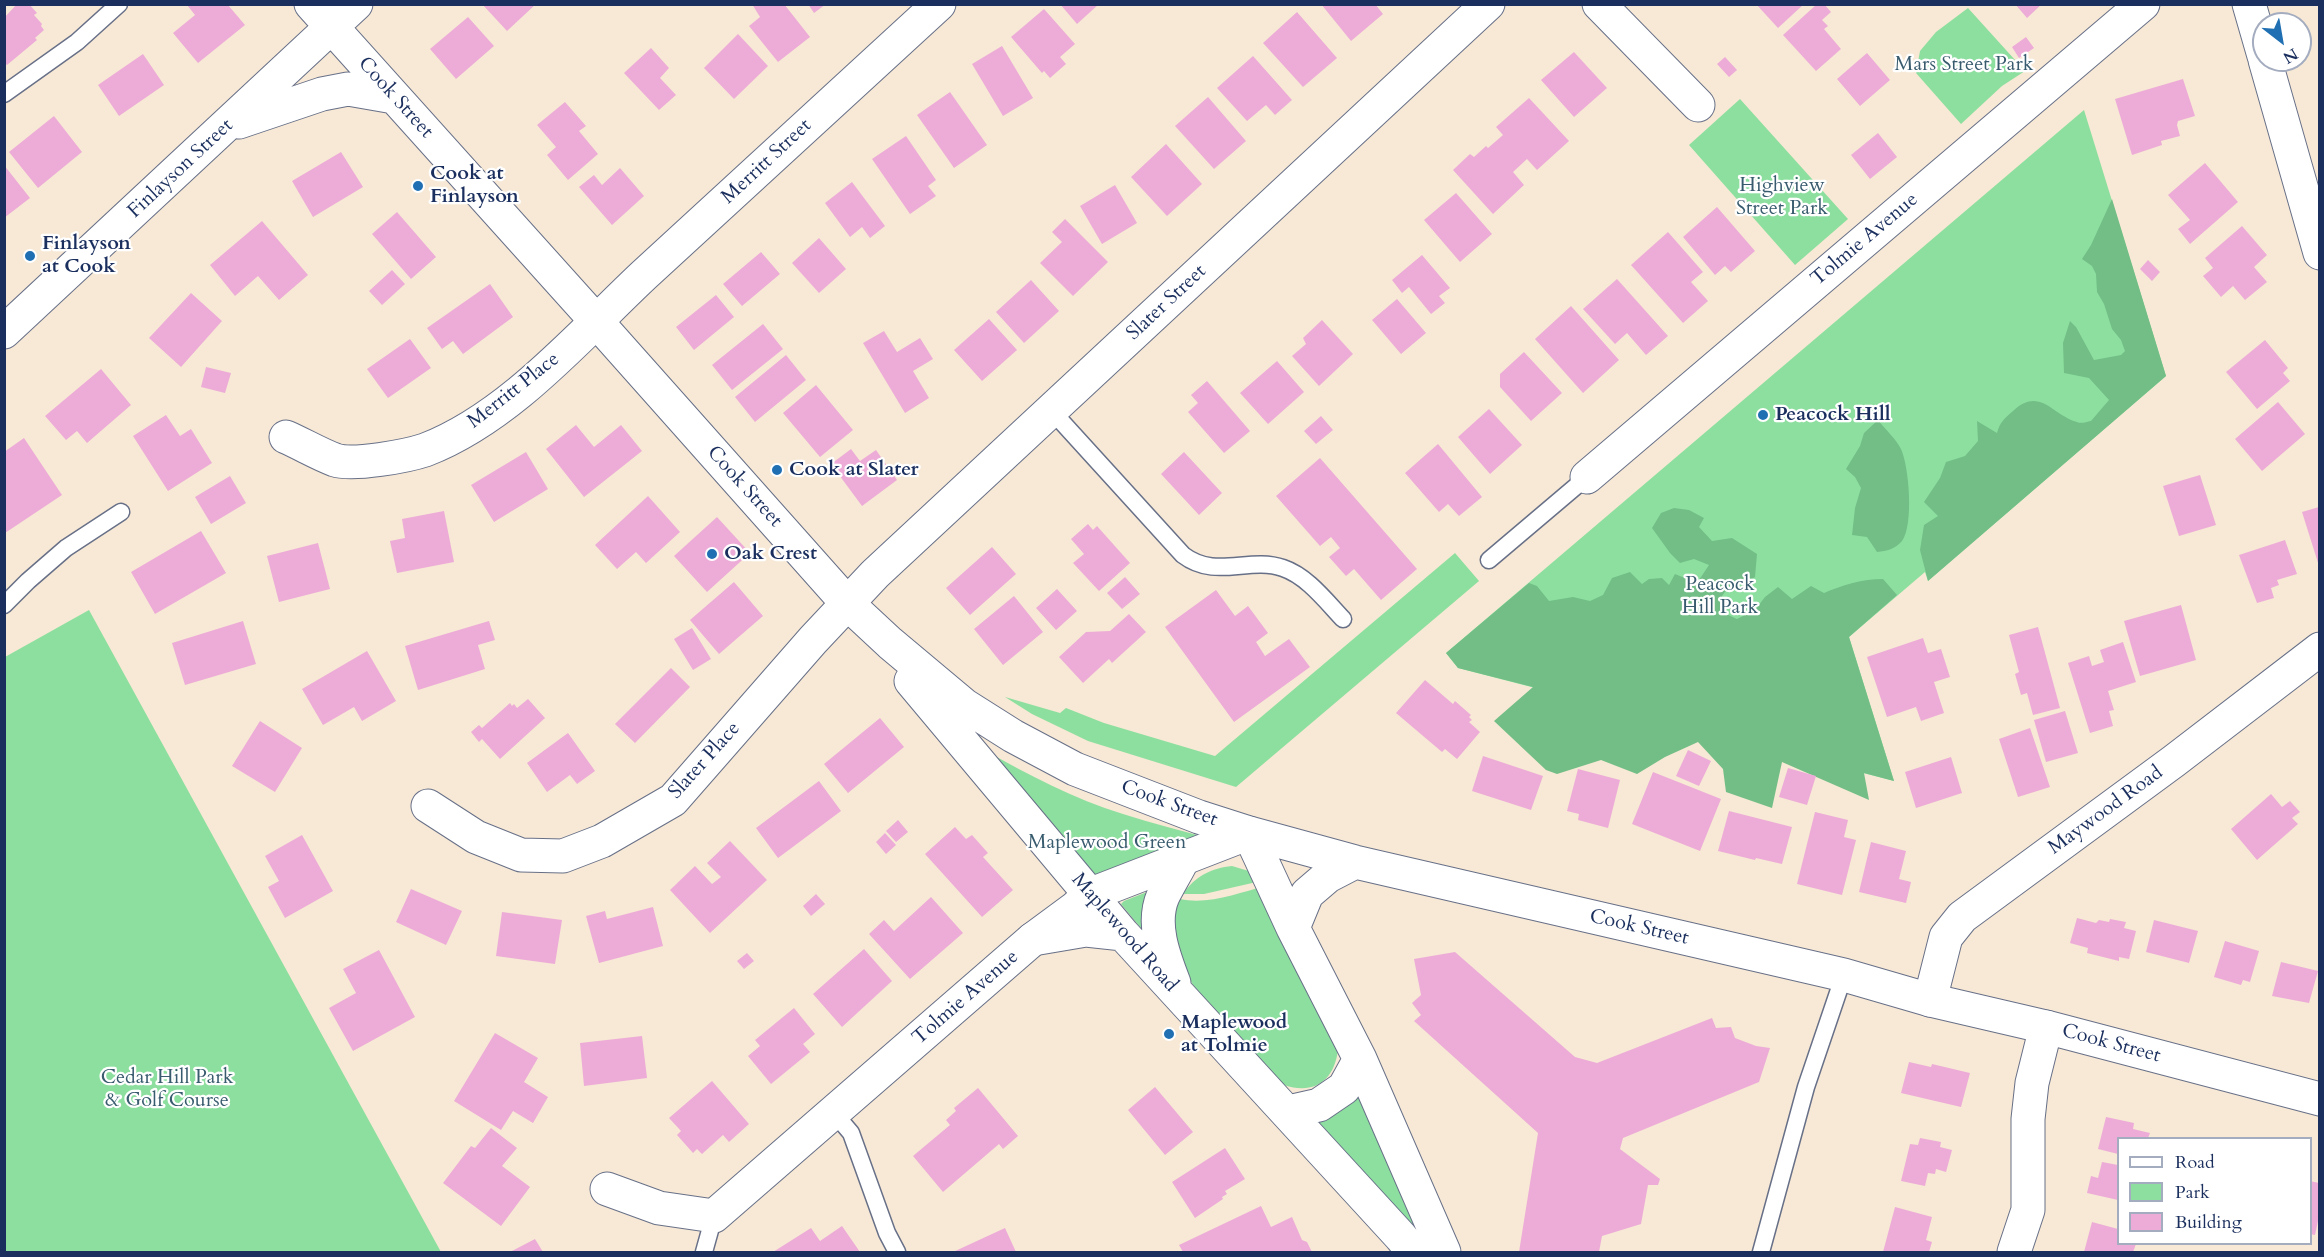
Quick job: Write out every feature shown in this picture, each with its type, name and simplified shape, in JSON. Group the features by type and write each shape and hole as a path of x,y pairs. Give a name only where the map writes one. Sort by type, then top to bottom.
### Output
{"street":[{"name":"Finlayson Street","path":"4,332 228,125 321,16 356,4"},
{"name":"Merritt Street","path":"597,322 939,4"},
{"name":"Slater Street","path":"847,603 1488,4"},
{"path":"1599,4 1698,105"},
{"name":"Tolmie Avenue","path":"1587,477 2142,4"},
{"name":"Cook Street","path":"321,16 847,603 890,643 964,705 1013,736 1075,769 1199,817 1249,833 1355,862 1844,975 1930,1000 2046,1027 2319,1099"},
{"path":"2268,72 2319,253"},
{"path":"228,125 330,92 348,89 394,97"},
{"name":"Merritt Place","path":"286,437 338,461 383,459 424,450 460,433 500,407 597,322"},
{"name":"Slater Place","path":"428,806 476,837 521,855 563,856 602,842 673,800 847,603"},
{"name":"Maplewood Road","path":"847,603 1123,934 1288,1112 1413,1252"},
{"name":"Maywood Road","path":"1930,1000 1946,937 1962,917 2174,761 2319,649"},
{"path":"1249,833 1293,928 1360,1059 1444,1252"},
{"name":"Tolmie Avenue","path":"714,1216 1033,939 1089,895 1249,833"},
{"path":"1180,996 1161,951 1159,920 1162,899 1183,859"},
{"path":"1293,928 1307,894 1328,876 1355,862"},
{"path":"1033,939 1086,930 1123,934"},
{"path":"2014,1252 2028,1210 2028,1119 2032,1083 2046,1027"},
{"path":"1288,1112 1319,1105 1344,1088 1360,1059"},
{"path":"607,1189 659,1208 714,1216"}],"lane":[{"path":"4,94 77,42 119,4"},
{"path":"1051,410 1183,555 1193,562 1213,568 1272,565 1285,568 1319,594 1343,619"},
{"path":"1489,560 1587,477"},
{"path":"4,605 66,548 121,512"},
{"path":"1761,1252 1806,1087 1844,975"},
{"path":"834,1113 851,1133 887,1233 897,1252"},
{"path":"704,1252 714,1216"}],"green space":[{"name":"Mars Street Park","path":"1968,8 2025,71 2002,86 1961,124 1916,73 1920,51 1936,32"},
{"name":"Highview Street Park","path":"1740,99 1848,219 1795,265 1689,145"},
{"name":"Peacock Hill Park","path":"2084,110 2166,376 1928,581 1925,572 1849,637 1894,781 1458,668 1446,653"},
{"path":"2112,199 2166,376 1928,581 1920,550 1924,525 1938,516 1924,502 1940,478 1946,462 1965,456 1978,441 1977,421 1997,433 2007,416 2022,404 2031,401 2046,404 2068,418 2084,423 2091,421 2109,400 2089,378 2064,373 2063,343 2070,321 2076,327 2094,360 2121,355 2125,351 2121,340 2112,329 2104,304 2097,292 2096,274 2092,266 2082,259"},
{"path":"1878,420 1901,449 1904,457 1909,509 1906,533 1902,541 1891,549 1877,552 1867,537 1852,535 1855,508 1861,488 1855,477 1846,469 1860,446 1864,433"},
{"path":"1674,508 1689,510 1704,518 1699,527 1712,541 1732,538 1757,554 1755,577 1744,584 1729,586 1722,596 1724,613 1737,619 1755,610 1765,597 1778,587 1792,599 1811,586 1824,593 1853,583 1883,579 1897,595 1849,637 1894,781 1864,773 1869,800 1782,762 1772,808 1726,792 1723,769 1698,742 1665,757 1637,774 1601,760 1557,774 1546,770 1494,721 1533,687 1458,668 1446,653 1529,583 1537,586 1549,601 1573,597 1590,601 1603,595 1612,578 1630,572 1642,584 1649,579 1662,578 1669,585 1675,574 1697,583 1709,565 1694,559 1680,563 1652,528 1661,513"},
{"name":"Maplewood Green","path":"1455,553 1479,581 1236,787 1088,741 1032,714 1005,697 1060,713 1066,708 1104,723 1215,756"},
{"name":"Cedar Hill Park & Golf Course","path":"89,610 441,1252 5,1252 5,657"},
{"name":"Maplewood Green","path":"984,750 1069,794 1105,808 1208,838 1101,882"},
{"path":"1232,866 1252,872 1261,881 1204,894 1183,894 1204,874"},
{"path":"1265,886 1338,1050 1336,1061 1327,1077 1321,1083 1305,1088 1284,1085 1199,993 1181,961 1175,935 1176,910 1180,899 1212,899"},
{"path":"1152,890 1149,938 1121,904"},
{"path":"1359,1092 1425,1241 1315,1122 1341,1111"}],"building":[{"path":"17,4 29,4 37,13 34,15 44,30 35,38 37,40 7,65 4,62 4,18"},
{"path":"482,4 536,4 507,31"},
{"path":"752,4 784,4 810,37 778,62 749,26 760,17"},
{"path":"808,4 826,4 814,13"},
{"path":"1060,4 1099,4 1077,24"},
{"path":"1321,4 1375,4 1383,14 1351,41"},
{"path":"1756,4 1804,4 1778,28"},
{"path":"1817,4 1824,4 1831,12 1822,20 1828,26 1824,29 1841,49 1816,71 1783,35"},
{"path":"2015,4 2042,4 2027,18"},
{"path":"187,5 228,5 245,25 198,63 173,33 195,15"},
{"path":"1044,9 1075,44 1060,57 1066,64 1050,78 1044,71 1042,73 1011,37"},
{"path":"1297,12 1337,58 1303,87 1263,43"},
{"path":"468,17 494,46 456,79 430,49"},
{"path":"738,34 768,66 734,99 704,68"},
{"path":"2026,37 2034,48 2019,58 2012,47"},
{"path":"1002,46 1033,98 1003,116 972,64"},
{"path":"651,48 669,68 660,78 676,95 659,110 624,73"},
{"path":"1574,52 1607,88 1574,117 1541,80"},
{"path":"1867,53 1890,80 1860,106 1837,79"},
{"path":"143,54 164,85 119,116 98,85"},
{"path":"1253,56 1292,100 1275,115 1266,105 1247,121 1217,88"},
{"path":"1725,57 1737,70 1729,77 1717,64"},
{"path":"2183,79 2195,116 2178,121 2180,136 2161,141 2162,145 2132,155 2115,99"},
{"path":"950,92 987,145 954,168 917,115"},
{"path":"1208,97 1246,141 1214,169 1175,126"},
{"path":"1529,98 1569,141 1537,170 1527,159 1513,172 1524,185 1493,214 1453,170 1470,154 1474,157 1503,135 1496,127"},
{"path":"565,102 586,126 579,131 598,154 568,180 547,155 556,147 537,125"},
{"path":"54,116 82,152 38,188 9,152"},
{"path":"1878,133 1897,157 1870,179 1851,155"},
{"path":"906,136 936,180 928,186 936,196 910,214 872,159"},
{"path":"1166,144 1202,184 1167,216 1131,177"},
{"path":"341,152 363,187 313,217 292,181"},
{"path":"2205,163 2238,202 2190,244 2178,229 2190,220 2168,195"},
{"path":"4,165 30,198 4,218"},
{"path":"620,168 644,196 612,225 579,187 594,175 602,185"},
{"path":"852,182 885,226 870,238 862,227 850,237 825,203"},
{"path":"1115,185 1137,223 1102,244 1080,206"},
{"path":"1456,193 1492,234 1460,262 1424,220"},
{"path":"1717,207 1755,251 1731,272 1725,266 1715,275 1683,237"},
{"path":"397,212 436,257 411,279 372,234"},
{"path":"1065,219 1108,262 1073,296 1040,263 1062,242 1052,232"},
{"path":"262,221 308,275 279,300 258,276 235,296 210,265"},
{"path":"2242,226 2267,255 2254,267 2267,282 2245,300 2233,286 2221,297 2203,276 2213,268 2205,258"},
{"path":"1668,232 1703,272 1691,282 1708,301 1683,323 1631,265"},
{"path":"819,238 846,269 819,293 792,263"},
{"path":"761,252 780,274 742,306 723,284"},
{"path":"1422,255 1450,288 1439,296 1445,303 1431,314 1409,287 1402,293 1392,280"},
{"path":"2148,260 2160,272 2152,281 2140,269"},
{"path":"392,270 405,284 382,305 369,291"},
{"path":"1617,279 1668,336 1646,355 1627,333 1615,344 1583,309"},
{"path":"1031,280 1059,311 1024,343 996,312"},
{"path":"490,284 513,317 463,354 453,341 442,349 427,328"},
{"path":"191,293 222,321 181,367 149,338"},
{"path":"716,295 734,317 694,350 676,327"},
{"path":"1397,299 1426,333 1401,354 1372,320"},
{"path":"1571,306 1619,360 1583,393 1535,339"},
{"path":"989,319 1017,350 982,381 954,350"},
{"path":"1322,320 1353,354 1319,386 1292,356 1306,344 1303,338"},
{"path":"763,324 783,349 732,390 712,365"},
{"path":"884,331 897,352 920,338 933,359 913,371 929,398 905,413 863,343"},
{"path":"410,339 431,368 388,398 367,369"},
{"path":"2265,340 2288,368 2283,373 2290,381 2257,409 2226,372"},
{"path":"1524,352 1562,393 1531,421 1500,387 1500,374"},
{"path":"786,355 806,380 755,422 735,397"},
{"path":"1277,361 1304,392 1268,424 1240,393"},
{"path":"206,367 231,373 225,393 201,387"},
{"path":"101,369 131,405 87,443 77,431 66,440 45,416"},
{"path":"1207,381 1250,431 1224,453 1188,412 1198,403 1191,395"},
{"path":"816,385 853,430 820,457 783,413"},
{"path":"2278,402 2305,434 2262,471 2235,439"},
{"path":"1489,409 1522,445 1490,474 1458,437"},
{"path":"166,415 180,436 191,429 212,463 168,491 133,436"},
{"path":"1321,416 1333,430 1316,444 1304,431"},
{"path":"576,425 594,447 621,425 642,451 584,497 546,449"},
{"path":"24,438 62,495 5,533 4,452"},
{"path":"1438,444 1482,497 1459,516 1448,504 1439,512 1405,473"},
{"path":"851,449 860,461 876,450 897,480 862,506 831,464"},
{"path":"526,452 548,489 494,522 471,485"},
{"path":"1184,452 1222,493 1199,515 1161,474"},
{"path":"1320,458 1417,569 1381,600 1354,569 1346,576 1329,557 1340,548 1331,537 1320,546 1276,496"},
{"path":"2200,475 2216,525 2179,536 2163,486"},
{"path":"230,476 246,503 211,524 195,497"},
{"path":"648,496 680,532 646,563 636,552 617,569 595,545"},
{"path":"2319,507 2319,566 2302,512"},
{"path":"444,511 454,562 397,573 390,541 405,538 402,519"},
{"name":"Oak Crest","path":"717,517 750,553 707,592 674,556"},
{"path":"1088,524 1093,530 1097,526 1130,563 1099,591 1073,563 1084,554 1071,539"},
{"path":"201,531 226,573 155,614 131,572"},
{"path":"2285,540 2297,574 2277,580 2279,585 2271,588 2274,598 2257,603 2239,555"},
{"path":"318,543 330,589 279,602 267,556"},
{"path":"992,547 1016,574 970,615 946,588"},
{"path":"1125,577 1140,594 1122,609 1107,593"},
{"path":"734,582 763,616 719,654 690,620"},
{"path":"1057,589 1077,611 1056,630 1036,608"},
{"path":"1216,590 1235,616 1248,606 1268,633 1256,642 1265,656 1289,639 1310,667 1234,722 1165,627"},
{"path":"1014,596 1043,632 1003,665 974,629"},
{"path":"2181,605 2196,660 2140,676 2124,621"},
{"path":"1129,614 1146,632 1112,663 1109,659 1083,683 1059,657 1086,632 1110,631"},
{"path":"243,621 256,664 185,685 172,643"},
{"path":"489,621 495,640 478,645 485,669 418,690 405,646"},
{"path":"2038,627 2060,708 2033,715 2027,693 2021,695 2015,674 2019,672 2009,635"},
{"path":"692,628 711,659 693,670 674,639"},
{"path":"1923,638 1928,653 1941,649 1950,677 1934,682 1944,713 1921,721 1916,707 1887,717 1867,657"},
{"path":"2123,642 2136,682 2108,691 2114,710 2109,711 2113,726 2090,733 2068,663 2089,656 2092,666 2104,662 2100,650"},
{"path":"367,651 396,701 362,721 354,707 323,725 302,689"},
{"path":"671,668 690,687 635,743 615,724"},
{"path":"1425,680 1453,704 1455,701 1471,715 1469,717 1472,720 1469,722 1480,732 1457,759 1445,749 1442,752 1396,713"},
{"path":"528,699 545,718 500,759 482,739 479,742 471,732 479,725 482,728 510,703 517,708"},
{"path":"2065,711 2078,753 2046,762 2034,720"},
{"path":"880,718 904,747 848,793 824,764"},
{"path":"260,721 302,748 275,792 232,766"},
{"path":"2030,728 2050,787 2018,797 1999,739"},
{"path":"568,733 595,771 577,784 570,775 547,792 527,763"},
{"path":"1688,750 1711,761 1699,786 1676,776"},
{"path":"1483,756 1543,776 1531,810 1472,791"},
{"path":"1951,757 1962,793 1916,808 1905,772"},
{"path":"1788,768 1816,776 1807,805 1779,797"},
{"path":"1578,769 1620,780 1608,828 1578,820 1579,814 1567,811"},
{"path":"1653,772 1721,799 1700,851 1632,824"},
{"path":"819,781 841,811 778,858 756,828"},
{"path":"2271,794 2282,807 2290,801 2300,812 2292,818 2298,824 2257,860 2231,829"},
{"path":"1729,811 1792,827 1782,864 1718,851"},
{"path":"1815,812 1848,820 1844,837 1856,840 1842,895 1797,884"},
{"path":"898,820 908,832 896,842 886,831"},
{"path":"955,827 966,839 972,835 988,853 983,857 1013,890 982,917 925,854"},
{"path":"885,833 896,845 886,854 876,842"},
{"path":"302,835 333,891 285,918 268,887 279,881 265,856"},
{"path":"730,841 767,880 710,933 670,890 695,866 712,884 721,877 707,863"},
{"path":"1871,842 1906,851 1899,879 1911,882 1906,903 1859,892"},
{"path":"411,889 462,911 446,945 396,922"},
{"path":"816,894 825,904 811,916 803,906"},
{"path":"931,897 963,933 910,979 869,934 884,920 894,931"},
{"path":"653,907 663,946 599,963 586,916 605,911 607,919"},
{"path":"502,912 562,920 555,964 496,956"},
{"path":"2077,918 2096,923 2099,920 2109,922 2110,919 2126,922 2124,928 2136,931 2129,959 2119,957 2119,961 2087,953 2088,948 2070,943"},
{"path":"2154,920 2198,931 2189,963 2146,952"},
{"path":"2225,941 2259,951 2250,982 2243,980 2241,985 2214,977"},
{"path":"864,949 892,981 842,1027 813,994"},
{"path":"379,950 415,1017 353,1051 329,1008 356,993 343,969"},
{"path":"1455,952 1575,1057 1597,1063 1712,1018 1716,1028 1731,1027 1735,1038 1756,1046 1770,1048 1759,1082 1623,1138 1620,1149 1660,1179 1658,1185 1648,1185 1641,1224 1602,1236 1599,1252 1519,1252 1538,1133 1414,1021 1421,1015 1412,1003 1421,995 1414,959"},
{"path":"747,953 754,961 744,969 737,961"},
{"path":"2281,962 2318,971 2309,1003 2272,996"},
{"path":"794,1008 815,1034 803,1044 810,1052 771,1084 748,1056 760,1046 755,1040"},
{"path":"495,1033 538,1058 524,1082 548,1097 533,1123 513,1111 501,1130 454,1101"},
{"path":"642,1036 647,1078 584,1086 580,1043"},
{"path":"1909,1062 1931,1067 1932,1064 1970,1073 1961,1107 1901,1093"},
{"path":"712,1081 749,1124 729,1142 723,1135 702,1154 697,1149 693,1153 677,1135 681,1131 669,1118"},
{"path":"1155,1087 1193,1132 1165,1155 1128,1110"},
{"path":"978,1088 1018,1136 1003,1149 999,1144 943,1192 913,1156 950,1125 946,1120 956,1111 954,1108"},
{"path":"2106,1117 2134,1123 2133,1129 2150,1133 2148,1137 2117,1137 2117,1154 2098,1149"},
{"path":"491,1128 517,1148 502,1166 530,1187 501,1226 443,1183 471,1146 475,1148"},
{"path":"1920,1138 1941,1142 1940,1147 1952,1150 1946,1172 1936,1169 1935,1174 1928,1173 1925,1186 1901,1181 1910,1144 1918,1145"},
{"path":"1225,1148 1245,1179 1225,1191 1227,1194 1222,1197 1223,1199 1195,1218 1172,1182"},
{"path":"2102,1162 2117,1165 2117,1200 2087,1193 2091,1176 2098,1178"},
{"path":"2312,1181 2319,1183 2319,1216 2315,1235 2312,1234"},
{"path":"1261,1206 1271,1227 1292,1217 1302,1240 1307,1242 1312,1252 1183,1252 1179,1245"},
{"path":"1895,1207 1932,1217 1926,1240 1932,1242 1929,1252 1883,1252"},
{"path":"2092,1222 2117,1229 2117,1245 2136,1245 2133,1252 2084,1252"},
{"path":"842,1226 860,1252 773,1252 811,1228 820,1241"},
{"path":"1005,1228 1016,1252 953,1252"},
{"path":"535,1239 543,1252 510,1252"}],"place":[{"name":"Cook at Finlayson","path":"418,186"},
{"name":"Finlayson at Cook","path":"30,256"},
{"name":"Peacock Hill","path":"1763,415"},
{"name":"Cook at Slater","path":"777,470"},
{"name":"Oak Crest","path":"712,554"},
{"name":"Maplewood at Tolmie","path":"1169,1034"}]}
